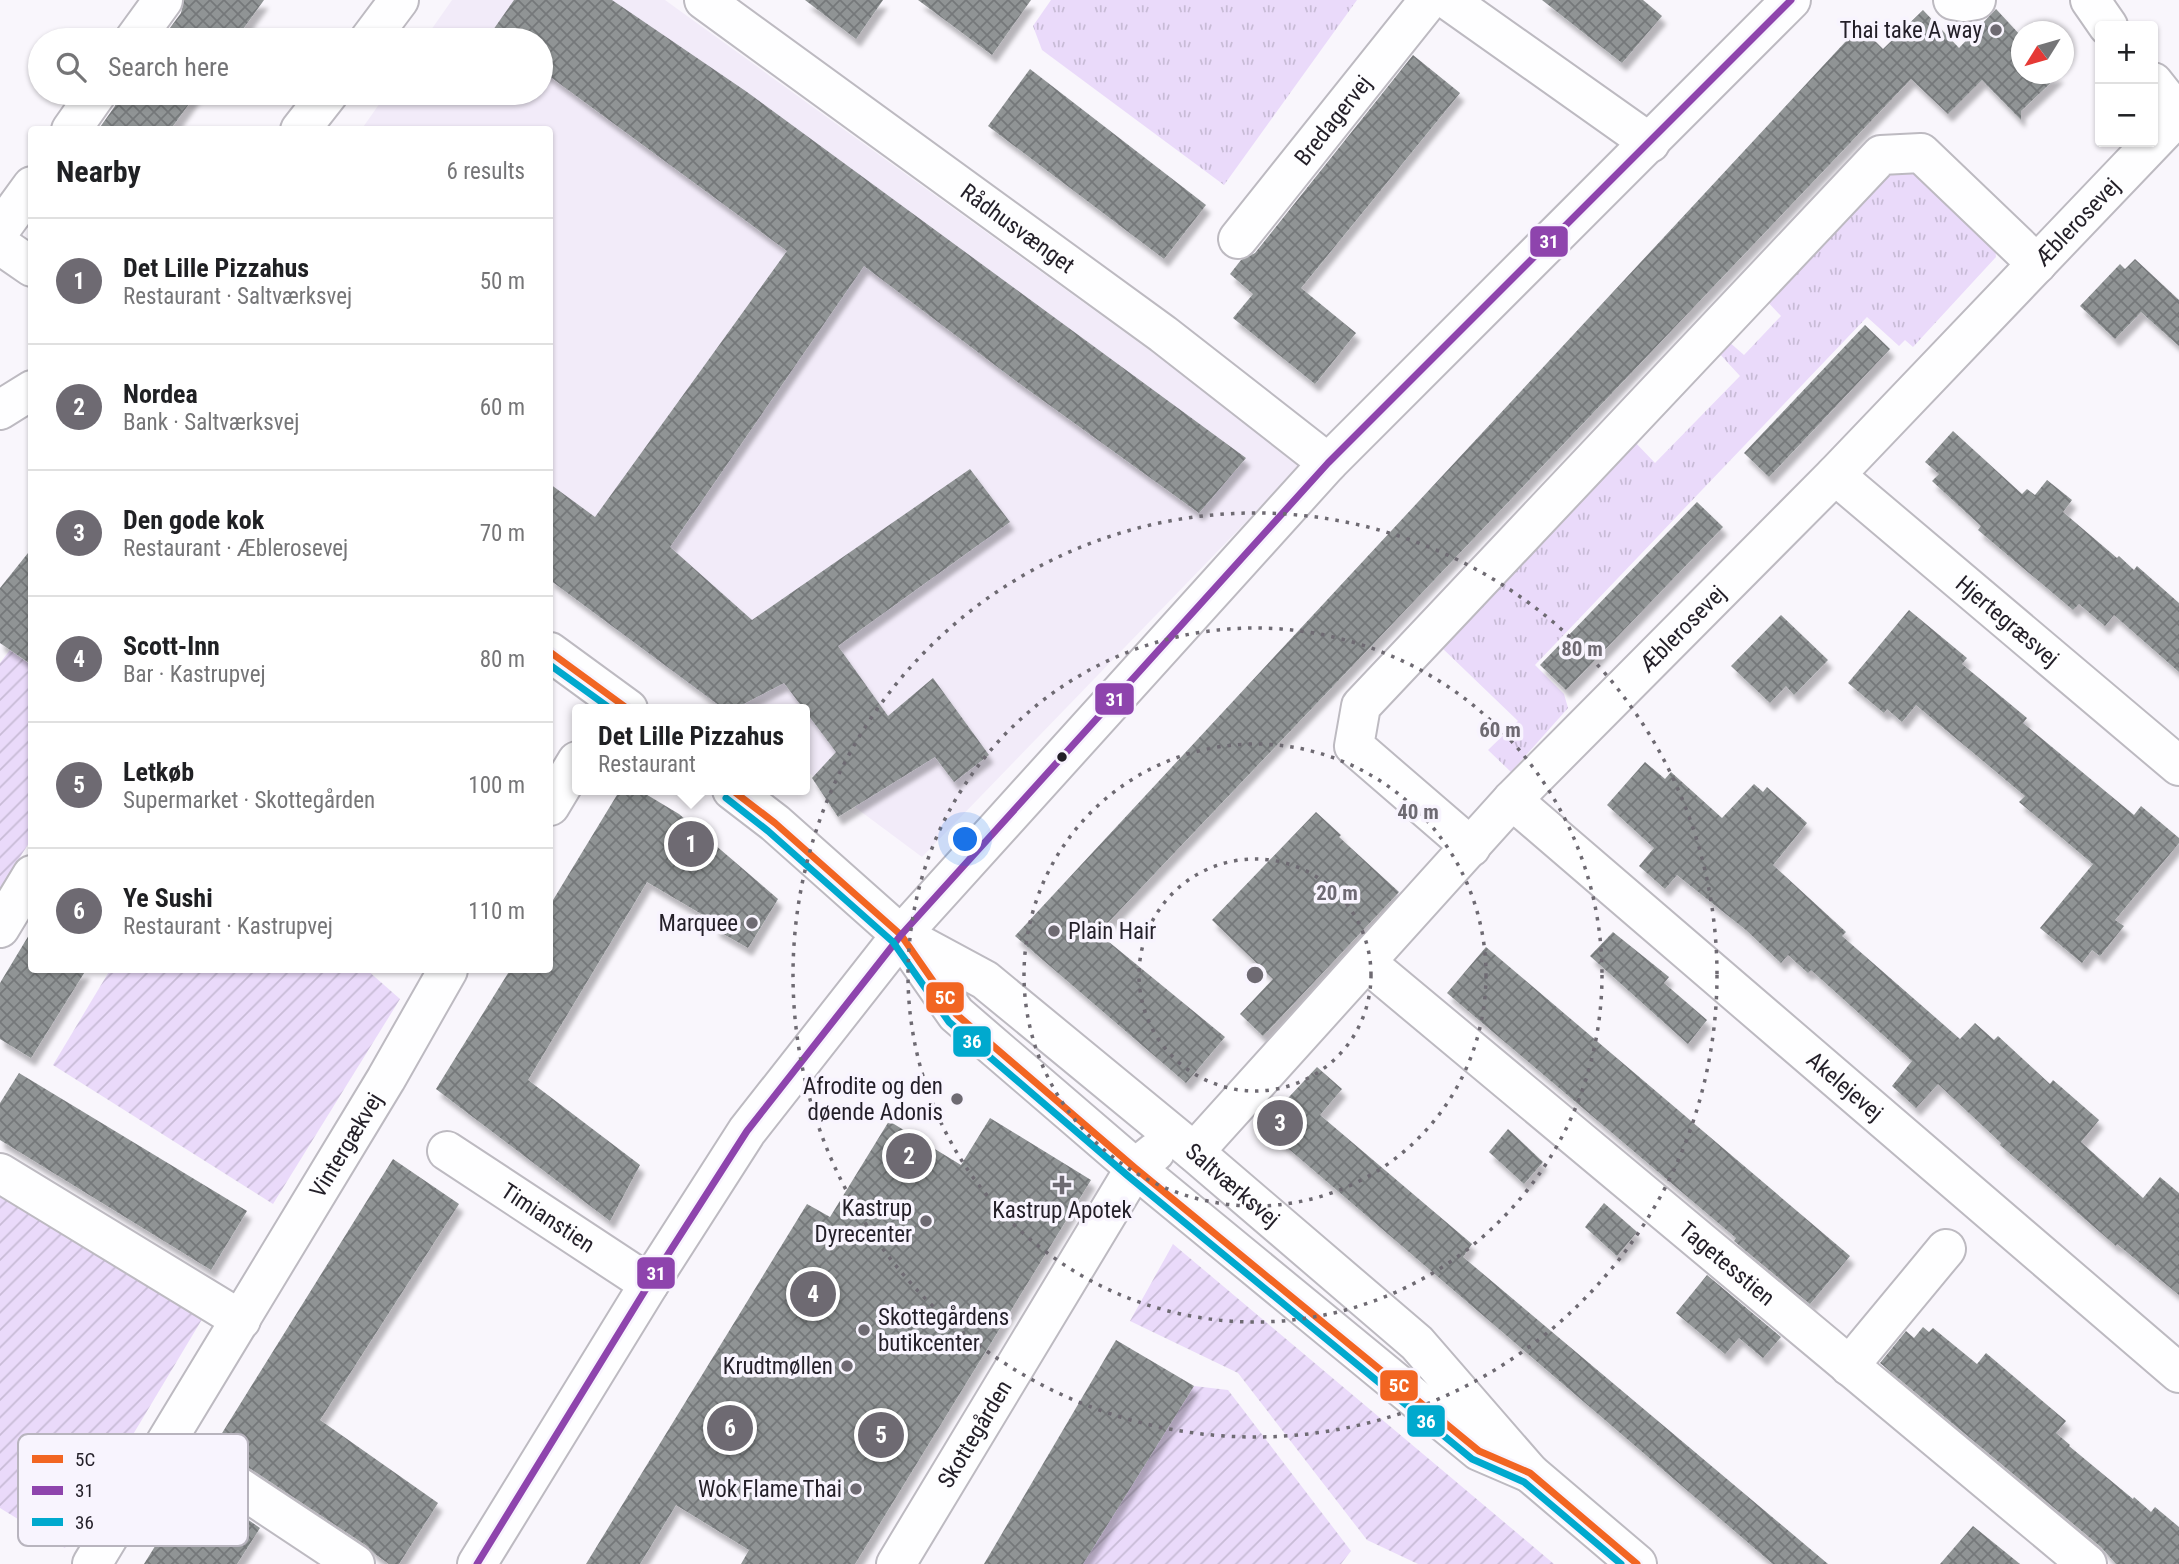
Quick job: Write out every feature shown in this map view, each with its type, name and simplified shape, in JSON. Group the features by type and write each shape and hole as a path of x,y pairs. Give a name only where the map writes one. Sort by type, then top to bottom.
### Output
{"street":[{"path":"143,28 163,0"},
{"path":"378,28 399,0"},
{"name":"Rådhusvænget","path":"704,0 1163,334 1328,463"},
{"name":"Bredagervej","path":"1238,239 1429,0"},
{"path":"1448,0 1650,143"},
{"path":"477,1564 649,1284 747,1131 901,934 1328,463 1791,0"},
{"path":"1954,0 1976,0"},
{"path":"2090,0 2105,21"},
{"path":"2155,84 2179,115"},
{"path":"74,126 89,105"},
{"path":"303,126 320,105"},
{"name":"Æblerosevej","path":"1185,1144 1367,963 1512,800 1835,475 2179,115"},
{"path":"1471,847 1354,746 1361,706 1881,155 1921,153 2037,264"},
{"path":"0,230 28,192"},
{"path":"0,245 28,264"},
{"path":"0,410 28,392"},
{"name":"Hjertegræsvej","path":"1835,475 2179,766"},
{"path":"553,654 615,704"},
{"path":"553,801 572,769"},
{"name":"Saltværksvej","path":"739,795 775,823 901,934 985,980 1185,1144 1417,1343 1530,1473 1637,1564"},
{"name":"Akelejevej","path":"1512,800 2179,1373"},
{"path":"0,928 28,882"},
{"name":"Saltværksvej","path":"901,934 956,1014 1135,1168 1479,1451 1530,1473"},
{"name":"Tagetesstien","path":"1367,963 2087,1564"},
{"name":"Vintergækvej","path":"172,1434 386,1079 435,975"},
{"name":"Skottegården","path":"896,1564 1135,1168 1185,1144"},
{"name":"Timianstien","path":"447,1151 649,1284"},
{"path":"0,1173 241,1321"},
{"path":"1849,1366 1946,1248"},
{"path":"248,1493 355,1564"},
{"name":"Vintergækvej","path":"92,1564 103,1546"}],"shaded area":[{"path":"452,0 665,0 1304,462 922,857 810,774 810,704 716,704 553,582 553,126 364,126 379,105 553,105 553,28 432,28"}],"green space":[{"path":"1051,0 1357,0 1224,185 1042,50 1033,26"},
{"path":"1899,169 1920,174 1995,246 1996,257 1913,347 1905,340 1899,346 1867,317 1535,665 1564,694 1568,708 1511,772 1488,750 1518,721 1440,646 1633,440 1655,463 1740,376 1718,352 1728,341 1744,355 1781,316 1764,298 1881,178"},
{"path":"10,650 28,663 28,844 0,889 0,663"},
{"path":"108,973 370,973 400,999 273,1204 53,1065"},
{"path":"0,1190 204,1316 133,1434 18,1434 18,1519 0,1508"},
{"path":"1173,1244 1554,1564 1418,1564 1367,1540 1238,1373 1130,1321"},
{"path":"1194,1386 1228,1390 1351,1551 1341,1564 1082,1564"}],"building":[{"path":"184,0 264,0 244,28 170,28 181,13"},
{"path":"514,0 612,0 747,92 1246,458 1199,513 1016,381 864,266 670,547 752,620 970,469 1010,522 838,646 888,716 933,678 989,755 954,782 935,757 838,817 812,778 836,752 810,718 810,704 800,704 784,683 744,704 717,704 553,582 553,486 595,517 787,251 553,79 553,28 494,28"},
{"path":"805,0 883,0 856,39"},
{"path":"918,0 1031,0 992,55"},
{"path":"1542,0 1643,0 1662,16 1622,63"},
{"path":"1996,9 2011,25 2011,84 2049,84 2021,111 2021,120 1982,80 1948,114 1911,79 1098,933 1225,1037 1186,1083 1015,936 1860,26 1883,49 1923,10 1959,48"},
{"path":"1413,55 1460,93 1301,288 1356,333 1315,384 1233,318 1253,294 1230,274 1241,260 1255,253"},
{"path":"1030,69 1206,205 1164,259 988,126"},
{"path":"188,105 173,126 101,126 115,106"},
{"path":"2135,259 2179,300 2179,346 2141,312 2115,339 2080,306 2120,264 2125,269"},
{"path":"1865,325 1890,349 1769,477 1744,453"},
{"path":"1953,431 2022,494 2027,489 2035,495 2047,480 2072,500 2063,512 2117,558 2119,556 2134,570 2137,566 2179,603 2179,672 2114,615 2105,626 2079,604 2073,610 1978,530 1981,526 1932,481 1939,474 1925,462"},
{"path":"1697,502 1723,527 1566,690 1540,665"},
{"path":"28,553 28,662 0,643 0,588"},
{"path":"1909,610 1967,658 1962,664 2027,718 2023,723 2134,815 2141,806 2179,838 2179,843 2115,920 2124,926 2100,956 2092,950 2082,963 2040,928 2093,864 2019,802 2025,796 1916,705 1902,722 1887,709 1884,713 1848,683"},
{"path":"1781,615 1828,660 1794,695 1786,686 1770,703 1731,666"},
{"path":"1645,762 1665,779 1671,772 1722,818 1754,784 1763,792 1767,787 1807,823 1773,865 1846,932 1842,936 1960,1039 1975,1023 1994,1040 1998,1036 2050,1084 2053,1080 2099,1120 2081,1142 2143,1198 2160,1177 2179,1193 2179,1295 2117,1244 2116,1246 2000,1145 2001,1143 1938,1084 1916,1108 1892,1086 1912,1061 1811,970 1808,973 1788,955 1781,963 1746,930 1677,875 1665,889 1639,866 1654,848 1607,805"},
{"path":"617,795 647,795 679,814 778,899 748,948 715,929 715,922 647,882 528,1080 640,1165 610,1221 436,1089 508,973 553,973 553,900"},
{"path":"1316,812 1399,892 1263,1036 1240,1014 1273,979 1212,920"},
{"path":"1613,932 1669,977 1664,983 1707,1020 1688,1044 1590,956"},
{"path":"28,937 28,973 84,973 31,1058 0,1039 0,983"},
{"path":"1486,947 1850,1256 1810,1304 1447,993"},
{"path":"1317,1067 1342,1089 1320,1115 1472,1244 1463,1257 1828,1564 1773,1564 1262,1126"},
{"path":"19,1073 247,1211 211,1270 0,1140 0,1103"},
{"name":"Skottegårdens butikcenter","path":"990,1118 1091,1180 855,1564 741,1564 749,1550 676,1505 640,1564 586,1564 807,1204 830,1217 889,1121 961,1165"},
{"path":"1508,1129 1543,1162 1524,1184 1489,1152"},
{"path":"393,1159 459,1204 320,1420 438,1503 399,1564 389,1564 367,1546 248,1468 248,1434 221,1434"},
{"path":"1604,1203 1637,1232 1617,1256 1585,1227"},
{"path":"1707,1275 1781,1337 1763,1358 1739,1338 1725,1354 1676,1313"},
{"path":"1923,1327 1929,1332 1933,1328 1977,1364 1986,1353 2066,1421 2056,1433 2069,1446 2133,1499 2134,1497 2151,1512 2155,1507 2179,1527 2179,1564 2116,1564 2101,1547 1880,1363 1906,1331 1914,1338"},
{"path":"1116,1340 1194,1386 1083,1564 984,1564"},
{"path":"248,1520 260,1528 237,1564 144,1564 155,1546 248,1546"},
{"path":"1973,1526 2020,1564 1940,1564"}],"transit line":[{"name":"31","path":"477,1564 649,1284 747,1131 901,935 1328,463 1791,0"},
{"name":"5C","path":"553,654 621,704"},
{"name":"36","path":"553,667 604,704"},
{"name":"5C","path":"739,795 775,823 901,935 956,1014 1135,1168 1479,1451 1530,1473 1637,1564"},
{"name":"36","path":"726,798 768,831 893,942 949,1022 1128,1176 1472,1459 1524,1482 1621,1564"}],"place":[{"name":"Thai take A way","path":"1996,30"},
{"name":"Det Lille Pizzahus","path":"691,844"},
{"name":"Marquee","path":"752,923"},
{"name":"Plain Hair","path":"1054,931"},
{"name":"Afrodite og den døende Adonis","path":"957,1099"},
{"name":"Den gode kok","path":"1280,1123"},
{"name":"Nordea","path":"909,1156"},
{"name":"Kastrup Apotek","path":"1062,1185"},
{"name":"Kastrup Dyrecenter","path":"926,1221"},
{"name":"Scott-Inn","path":"813,1294"},
{"name":"Skottegårdens butikcenter","path":"864,1330"},
{"name":"Krudtmøllen","path":"847,1366"},
{"name":"Ye Sushi","path":"730,1428"},
{"name":"Letkøb","path":"881,1435"},
{"name":"Wok Flame Thai","path":"856,1489"}]}
